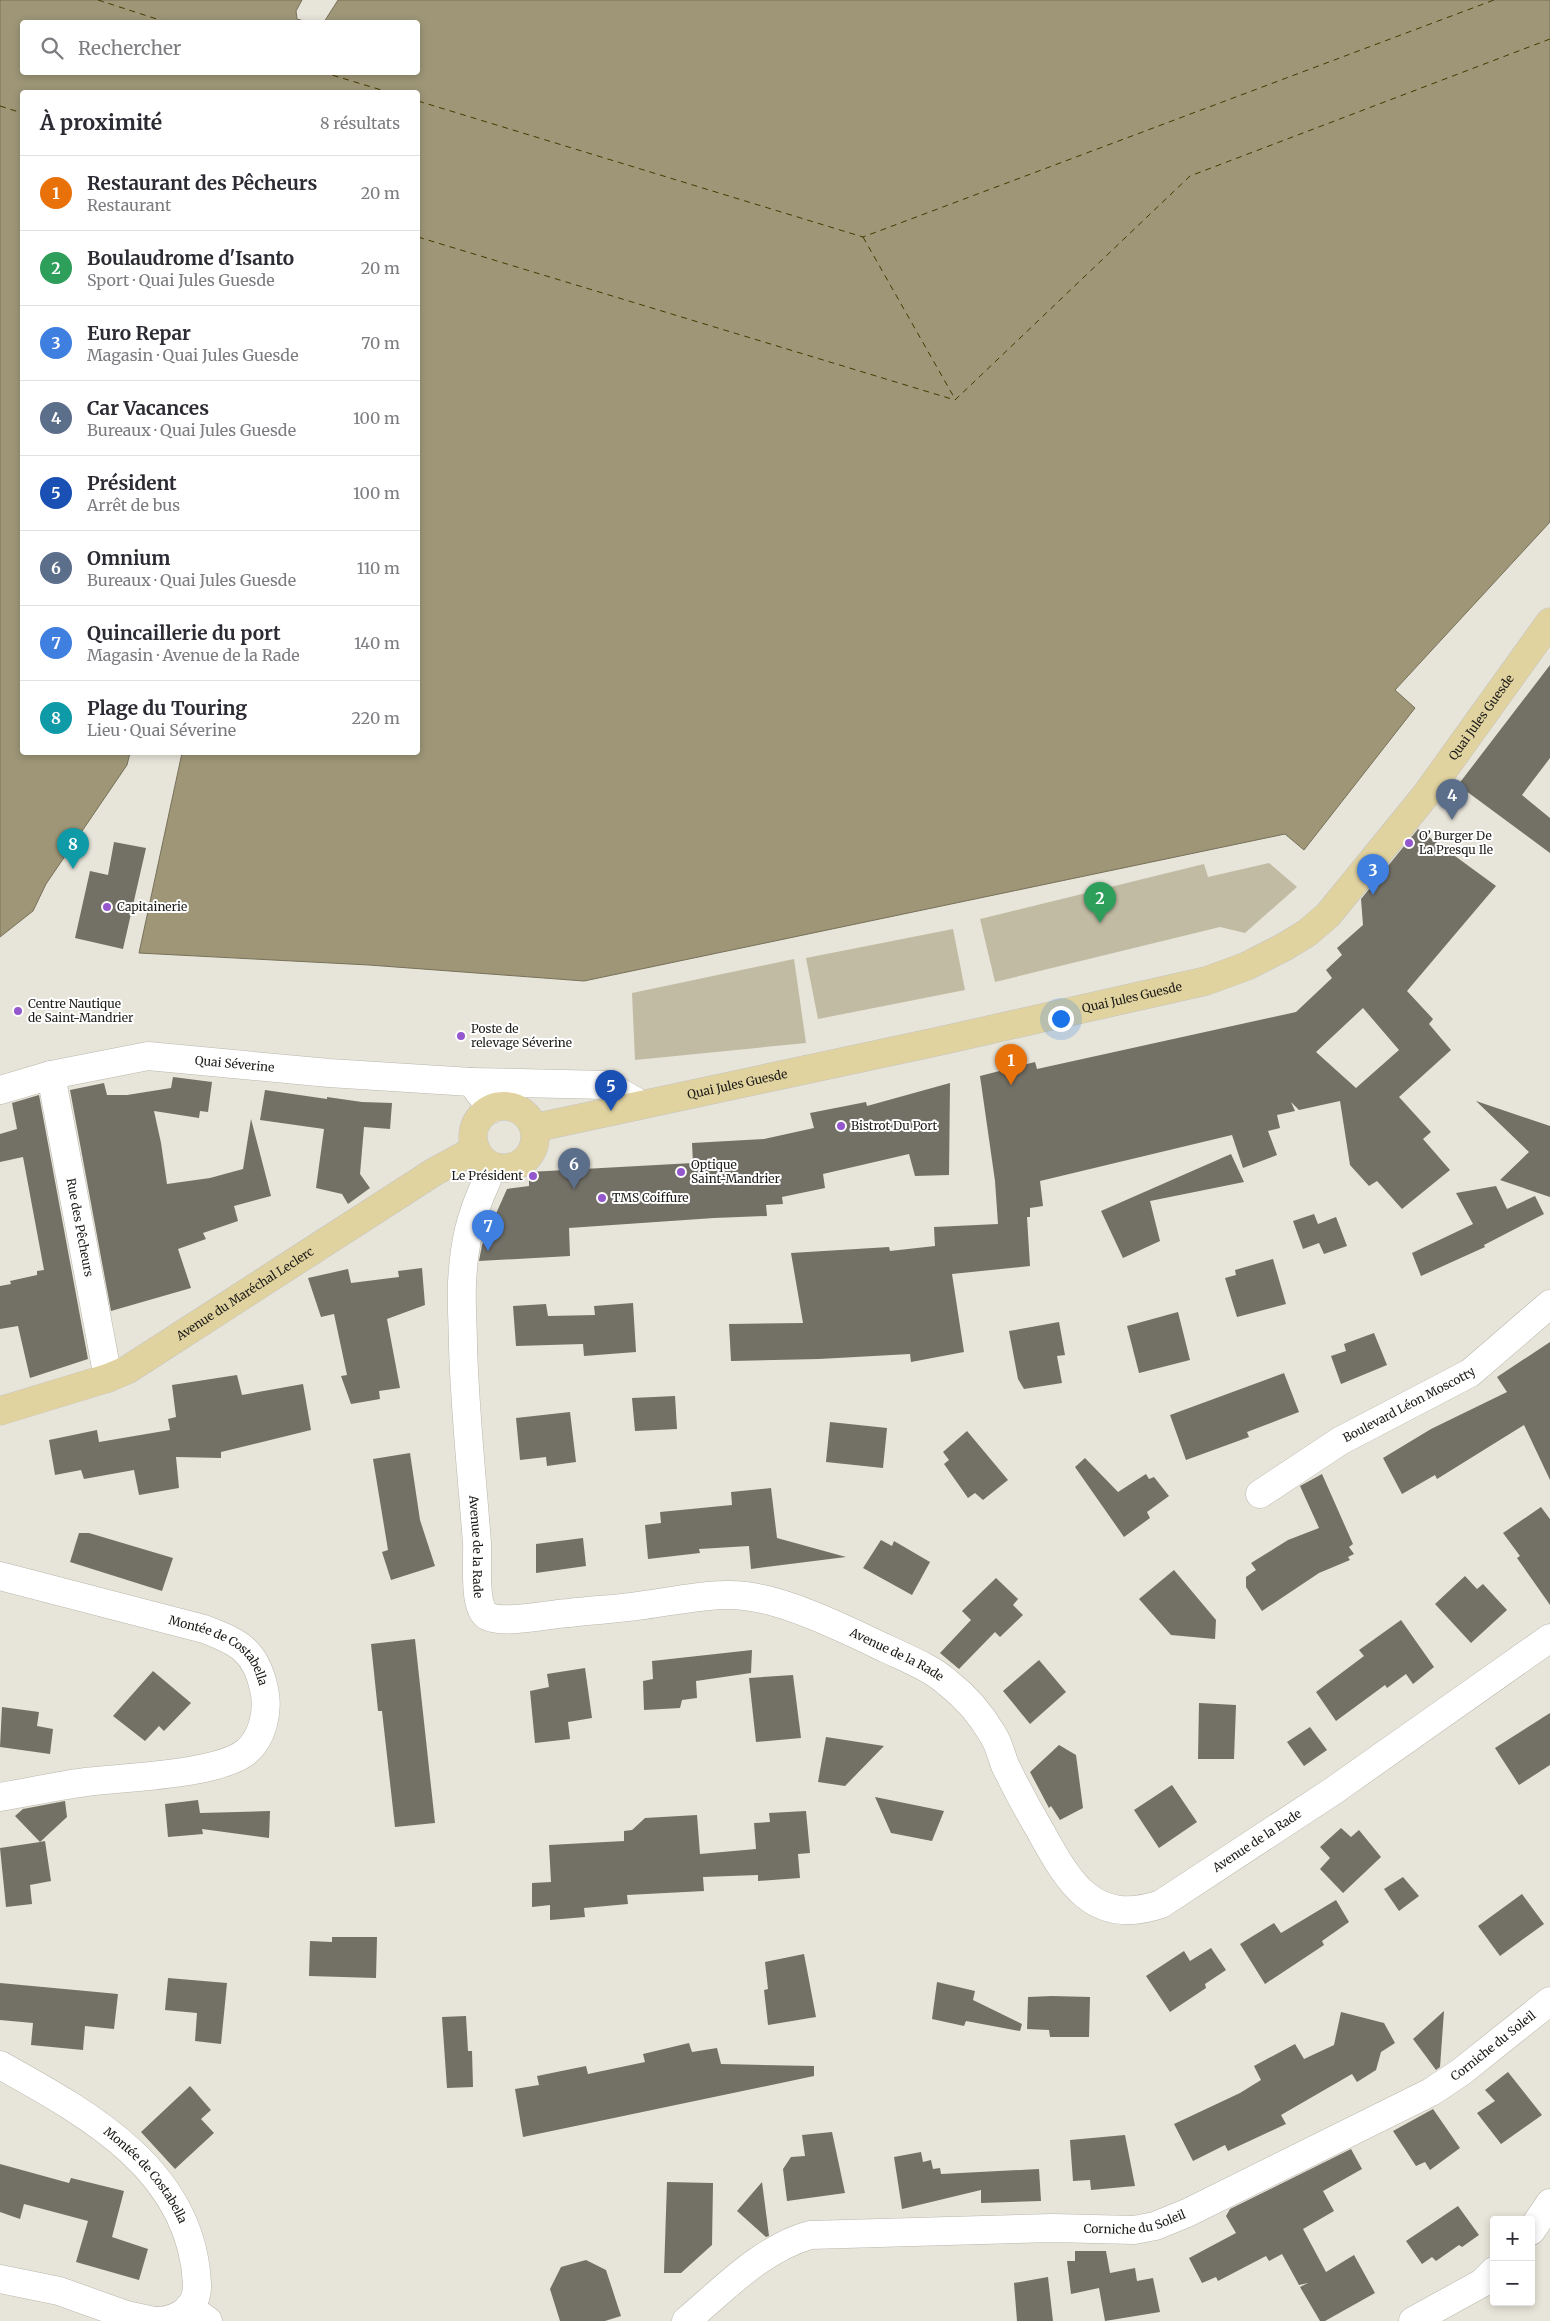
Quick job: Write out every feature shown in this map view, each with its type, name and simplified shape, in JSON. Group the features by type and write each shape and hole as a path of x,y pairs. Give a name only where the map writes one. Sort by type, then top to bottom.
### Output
{"main road":[{"name":"Quai Jules Guesde","path":"534,1128 940,1041 1206,980 1247,966 1284,948 1307,933 1328,915 1365,870 1425,796 1550,622"},
{"path":"502,1106 517,1109 529,1118 534,1128 534,1147 522,1162 513,1167 494,1166 480,1156 476,1149 474,1130 478,1121 492,1109 502,1106"},
{"name":"Avenue du Maréchal Leclerc","path":"0,1411 108,1378 127,1370 434,1172 476,1149"}],"street":[{"name":"Quai Séverine","path":"0,1090 51,1075 148,1056 329,1073 471,1082 607,1085 640,1104"},
{"name":"Rue des Pêcheurs","path":"51,1075 108,1378"},
{"path":"471,1082 492,1109"},
{"name":"Avenue de la Rade","path":"487,1180 469,1224 462,1287 464,1383 478,1564 478,1601 481,1611 486,1616 494,1618 522,1618 633,1607 698,1598 746,1596 791,1608 909,1659 938,1674 978,1714 996,1738 1004,1762 1061,1870 1084,1895 1096,1902 1130,1911 1146,1909 1161,1904 1333,1791 1550,1638"},
{"name":"Boulevard Léon Moscotty","path":"1260,1494 1340,1441 1470,1373 1550,1304"},
{"name":"Montée de Costabella","path":"0,1576 204,1629 234,1642 256,1662 265,1692 266,1707 255,1742 234,1759 212,1766 177,1772 86,1782 0,1797"},
{"name":"Corniche du Soleil","path":"686,2321 750,2267 789,2241 810,2235 1053,2228 1134,2230 1156,2226 1188,2213 1431,2092 1462,2072 1550,2001"},
{"name":"Montée de Costabella","path":"0,2065 47,2091 116,2138 141,2160 164,2187 179,2211 188,2234 196,2278 198,2314 158,2321"},
{"path":"1535,2225 1550,2203"},
{"path":"1413,2321 1482,2283 1490,2275"},
{"path":"0,2279 59,2291 126,2315 154,2321"}],"shaded area":[{"path":"0,0 302,0 296,11 297,19 300,20 20,20 20,75 420,75 420,20 325,20 338,0 1550,0 1550,522 1395,690 1415,708 1304,850 1285,834 584,981 369,965 139,953 182,755 420,755 420,90 20,90 20,755 130,755 127,765 46,884 33,911 0,937"},
{"path":"1269,863 1297,887 1245,933 1220,927 995,982 980,919 1204,864 1208,877"},
{"path":"953,929 965,990 818,1019 806,958"},
{"path":"794,959 806,1043 635,1060 632,993"}],"building":[{"path":"1550,665 1550,758 1522,795 1550,818 1550,853 1458,785"},
{"path":"1418,829 1496,886 1407,991 1433,1019 1429,1024 1451,1050 1399,1097 1431,1132 1423,1139 1450,1170 1402,1209 1377,1181 1369,1186 1350,1165 1340,1101 1299,1110 1291,1102 1295,1111 1277,1115 1280,1128 1268,1131 1277,1155 1243,1168 1232,1135 1040,1181 1043,1206 1030,1208 1030,1217 1027,1217 1030,1266 952,1274 964,1352 911,1362 910,1354 731,1361 729,1324 803,1323 791,1253 889,1247 890,1251 935,1246 934,1227 998,1224 995,1181 980,1076 1035,1062 1037,1069 1296,1012 1332,978 1326,970 1342,955 1337,948 1363,925 1361,899","holes":["1363,1008 1399,1050 1356,1088 1316,1052"]},
{"name":"Capitainerie","path":"114,842 146,848 123,949 75,938 90,871 108,875"},
{"path":"173,1077 212,1082 208,1112 200,1111 199,1118 154,1111 167,1184 210,1178 243,1169 251,1119 271,1196 234,1206 238,1221 203,1233 206,1239 178,1249 191,1288 111,1311 70,1090 104,1083 107,1095 127,1095 171,1088"},
{"path":"950,1083 949,1175 915,1176 909,1154 823,1174 825,1188 782,1197 783,1204 766,1205 767,1216 569,1228 570,1256 479,1261 482,1245 507,1189 529,1186 529,1172 693,1163 692,1143 764,1139 814,1128 810,1113 866,1102 867,1106"},
{"path":"265,1090 327,1099 327,1097 362,1102 392,1103 390,1129 364,1127 360,1174 370,1188 348,1204 342,1194 316,1188 324,1129 260,1120"},
{"path":"39,1095 88,1359 30,1378 18,1326 0,1329 0,1286 11,1284 10,1281 37,1275 37,1271 44,1270 23,1157 0,1162 0,1134 17,1129 12,1103"},
{"path":"1476,1101 1550,1126 1550,1197 1500,1180 1529,1152"},
{"path":"1231,1154 1244,1182 1150,1201 1160,1241 1123,1258 1101,1211"},
{"path":"1496,1186 1507,1209 1535,1196 1544,1214 1484,1245 1485,1247 1421,1276 1412,1253 1473,1224 1456,1193"},
{"path":"1314,1214 1318,1224 1336,1217 1347,1246 1324,1254 1319,1243 1303,1249 1293,1221"},
{"path":"1273,1259 1286,1304 1237,1317 1225,1278 1236,1275 1235,1270"},
{"path":"422,1268 425,1305 387,1319 400,1388 379,1391 380,1399 351,1404 341,1376 347,1375 334,1314 321,1317 308,1278 348,1269 351,1283 399,1277 398,1271"},
{"path":"633,1303 636,1352 584,1356 583,1344 516,1346 513,1306 546,1304 548,1316 595,1315 594,1306"},
{"path":"1178,1312 1190,1360 1139,1373 1127,1326"},
{"path":"1059,1322 1065,1355 1057,1356 1062,1383 1024,1389 1018,1379 1009,1331"},
{"path":"1374,1333 1387,1365 1341,1384 1331,1356 1346,1351 1344,1344"},
{"path":"1550,1342 1550,1480 1524,1425 1437,1479 1435,1475 1402,1494 1383,1458 1431,1429 1507,1392 1497,1377"},
{"path":"1284,1373 1299,1412 1247,1432 1249,1437 1186,1460 1170,1415"},
{"path":"237,1375 242,1395 303,1384 311,1430 221,1452 221,1458 176,1457 179,1488 139,1495 134,1470 84,1479 81,1470 55,1475 49,1440 97,1430 99,1442 170,1430 168,1419 176,1417 172,1385"},
{"path":"675,1396 677,1429 635,1431 632,1398"},
{"path":"570,1412 576,1462 547,1466 546,1457 520,1460 516,1418"},
{"path":"830,1422 887,1428 883,1468 826,1462"},
{"path":"967,1431 1008,1480 983,1500 975,1493 968,1498 944,1464 949,1460 943,1452"},
{"path":"410,1453 420,1520 435,1566 391,1580 382,1552 388,1550 373,1459"},
{"path":"1085,1458 1118,1492 1146,1474 1149,1479 1154,1477 1169,1496 1147,1512 1150,1518 1124,1537 1075,1467"},
{"path":"1322,1474 1353,1544 1349,1547 1354,1554 1348,1557 1350,1560 1319,1573 1262,1611 1246,1587 1246,1577 1256,1570 1251,1563 1288,1540 1319,1528 1300,1486"},
{"path":"771,1488 777,1538 846,1557 751,1569 749,1546 699,1549 700,1553 648,1559 645,1525 661,1523 660,1512 732,1505 731,1492"},
{"path":"1541,1507 1550,1519 1550,1605 1517,1558 1520,1556 1503,1533"},
{"path":"79,1533 89,1533 173,1558 162,1591 70,1562"},
{"path":"583,1538 586,1566 536,1573 536,1544"},
{"path":"881,1540 892,1546 894,1541 930,1562 912,1595 863,1568"},
{"path":"1174,1570 1216,1620 1215,1639 1171,1635 1139,1599"},
{"path":"1465,1576 1477,1589 1483,1584 1507,1610 1471,1643 1435,1604"},
{"path":"996,1578 1018,1599 1013,1605 1023,1615 1000,1637 995,1632 959,1669 940,1653 971,1620 962,1611"},
{"path":"1401,1620 1434,1667 1413,1684 1406,1674 1387,1688 1385,1685 1336,1721 1316,1692 1364,1656 1359,1650"},
{"path":"415,1639 435,1823 395,1827 382,1711 378,1711 371,1644"},
{"path":"752,1650 751,1673 696,1681 697,1698 682,1700 680,1708 644,1710 643,1681 653,1679 652,1661"},
{"path":"1039,1660 1066,1692 1030,1724 1003,1691"},
{"path":"585,1668 592,1718 568,1722 570,1739 535,1743 530,1691 549,1687 547,1674"},
{"path":"153,1671 191,1703 164,1731 159,1726 145,1741 113,1716"},
{"path":"793,1675 801,1738 756,1742 749,1678"},
{"path":"1199,1703 1236,1705 1234,1759 1198,1759"},
{"path":"2,1707 39,1712 37,1726 53,1729 50,1754 0,1747"},
{"path":"1550,1713 1550,1765 1519,1785 1495,1748"},
{"path":"1310,1727 1327,1750 1304,1766 1287,1742"},
{"path":"826,1737 884,1746 845,1786 818,1782"},
{"path":"1059,1745 1076,1755 1083,1808 1060,1820 1051,1806 1049,1808 1030,1772"},
{"path":"1172,1785 1197,1822 1159,1848 1134,1810"},
{"path":"875,1797 944,1811 932,1841 891,1833"},
{"path":"198,1800 200,1813 270,1811 269,1838 202,1829 203,1834 168,1837 165,1804"},
{"path":"65,1801 67,1817 40,1842 15,1816 23,1809"},
{"path":"806,1811 810,1853 798,1854 800,1878 758,1881 758,1875 703,1877 704,1891 627,1895 628,1904 584,1908 585,1917 550,1920 550,1905 532,1907 532,1883 551,1882 549,1845 624,1841 624,1831 632,1830 645,1818 697,1815 700,1854 756,1849 754,1823 770,1822 769,1813"},
{"path":"1341,1828 1351,1837 1359,1830 1381,1857 1343,1893 1320,1869 1330,1858 1320,1847"},
{"path":"45,1841 51,1881 30,1885 32,1904 6,1907 0,1848"},
{"path":"1403,1877 1419,1896 1399,1911 1384,1889"},
{"path":"1522,1894 1544,1924 1500,1956 1478,1926"},
{"path":"1336,1900 1349,1922 1322,1941 1324,1945 1265,1984 1240,1944 1274,1923 1281,1933"},
{"path":"332,1937 377,1937 376,1978 309,1976 310,1941 332,1942"},
{"path":"1211,1948 1226,1970 1205,1984 1206,1988 1170,2012 1146,1976 1184,1951 1190,1961"},
{"path":"804,1954 816,2017 768,2025 764,1990 768,1989 765,1962"},
{"path":"168,1978 227,1983 221,2044 195,2041 197,2013 165,2010"},
{"path":"937,1982 975,1991 973,2000 1022,2024 1020,2031 966,2021 964,2026 932,2019"},
{"path":"0,1983 118,1994 114,2029 85,2026 83,2050 31,2045 33,2023 0,2020"},
{"path":"1028,1997 1090,1997 1089,2037 1050,2037 1049,2030 1027,2029"},
{"path":"1444,2011 1440,2067 1436,2070 1413,2039"},
{"path":"1341,2012 1384,2023 1395,2043 1381,2052 1376,2070 1357,2082 1352,2074 1281,2115 1286,2124 1228,2151 1225,2145 1193,2161 1174,2124 1240,2093 1261,2080 1254,2066 1295,2044 1304,2059 1334,2045"},
{"path":"466,2016 468,2051 472,2051 473,2087 447,2088 442,2017"},
{"path":"689,2043 692,2052 717,2048 721,2064 814,2066 814,2076 523,2137 515,2089 539,2085 537,2076 586,2066 588,2074 645,2062 643,2054"},
{"path":"1508,2072 1542,2115 1501,2144 1477,2113 1495,2101 1485,2090"},
{"path":"190,2086 211,2110 201,2119 214,2133 175,2169 141,2132"},
{"path":"1433,2109 1460,2148 1430,2170 1425,2162 1416,2166 1393,2131"},
{"path":"832,2132 845,2193 787,2201 783,2169 791,2157 805,2156 802,2135"},
{"path":"1125,2135 1135,2186 1091,2190 1090,2180 1073,2181 1070,2140"},
{"path":"1351,2149 1362,2169 1323,2191 1334,2211 1303,2229 1326,2272 1354,2255 1375,2293 1325,2321 1320,2321 1300,2287 1308,2283 1299,2285 1282,2254 1269,2261 1266,2256 1218,2281 1216,2277 1202,2283 1189,2258 1236,2233 1226,2216 1230,2209"},
{"path":"921,2152 923,2162 931,2160 933,2169 940,2168 941,2174 1039,2169 1041,2201 981,2203 981,2190 902,2209 894,2157"},
{"path":"0,2164 69,2183 71,2178 124,2191 112,2237 148,2249 139,2280 76,2262 88,2221 24,2204 20,2219 0,2212"},
{"path":"667,2182 713,2183 712,2245 681,2273 664,2273"},
{"path":"762,2182 769,2236 766,2237 737,2211"},
{"path":"1458,2206 1479,2235 1462,2247 1459,2245 1436,2261 1432,2257 1422,2264 1406,2241"},
{"path":"1075,2251 1106,2251 1110,2273 1135,2268 1137,2281 1153,2278 1160,2312 1105,2321 1099,2288 1071,2294 1067,2261 1075,2261"},
{"path":"586,2260 606,2270 621,2316 605,2321 560,2321 550,2289 561,2267"},
{"path":"1048,2277 1053,2321 1017,2321 1014,2283"}],"ferry route":[{"path":"98,0 160,20"},
{"path":"420,102 863,237 1494,0"},
{"path":"955,400 1190,176 1550,39"},
{"path":"332,75 381,90"},
{"path":"0,106 20,112"},
{"path":"863,237 955,399"},
{"path":"420,238 955,400"}],"place":[{"name":"Car Vacances","path":"1452,820"},
{"name":"O’ Burger De La Presqu Ile","path":"1409,843"},
{"name":"Plage du Touring","path":"73,869"},
{"name":"Euro Repar","path":"1373,895"},
{"name":"Capitainerie","path":"107,907"},
{"name":"Boulaudrome d'Isanto","path":"1100,923"},
{"name":"Centre Nautique de Saint-Mandrier","path":"18,1011"},
{"name":"Poste de relevage Séverine","path":"461,1036"},
{"name":"Restaurant des Pêcheurs","path":"1011,1085"},
{"name":"Président","path":"611,1111"},
{"name":"Bistrot Du Port","path":"841,1126"},
{"name":"Optique Saint-Mandrier","path":"681,1172"},
{"name":"Le Président","path":"533,1176"},
{"name":"Omnium","path":"574,1189"},
{"name":"TMS Coiffure","path":"602,1198"},
{"name":"Quincaillerie du port","path":"488,1251"}]}
